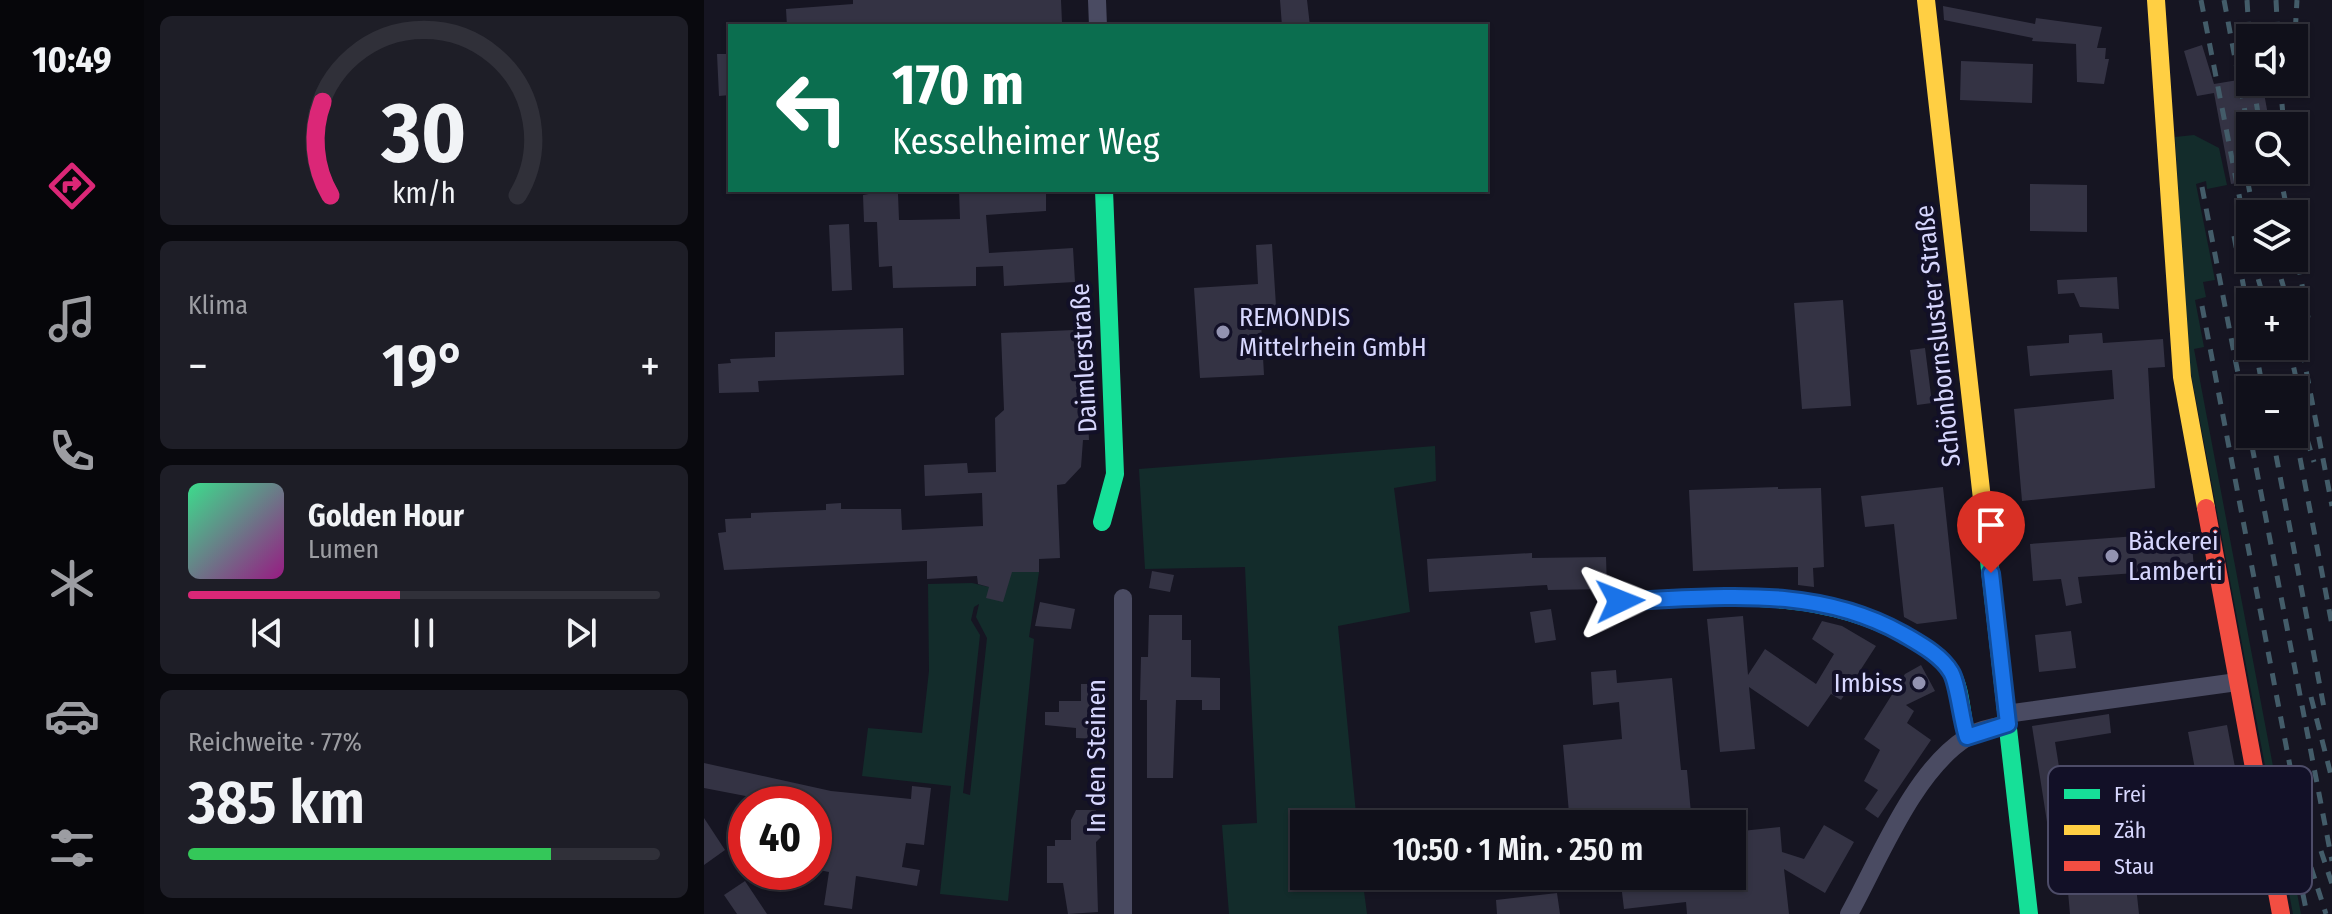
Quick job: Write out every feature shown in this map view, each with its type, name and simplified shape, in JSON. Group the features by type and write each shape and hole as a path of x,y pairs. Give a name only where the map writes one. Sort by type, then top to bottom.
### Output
{"street":[{"path":"1097,0 1098,24"},
{"name":"Schönbornsluster Straße","path":"1926,0 2029,914"},
{"path":"2156,0 2182,377 2253,766"},
{"name":"Daimlerstraße","path":"1102,522 1115,474 1104,192"},
{"path":"1620,601 1784,597 1813,601 1868,617 1913,640 1949,669 1967,737"},
{"name":"In den Steinen","path":"1123,598 1123,914"},
{"path":"1849,914 1916,793 1938,763 1967,737 2007,719 2237,682"},
{"path":"2277,894 2281,914"}],"green space":[{"path":"2194,135 2219,148 2227,185 2207,189 2206,181 2196,184 2215,280 2203,282 2206,297 2195,300 2204,347 2194,349 2273,766 2265,766 2189,363 2175,137"},
{"path":"1435,446 1436,481 1394,488 1410,612 1338,626 1356,810 1290,810 1290,890 1364,890 1367,914 1229,914 1222,825 1257,823 1245,567 1145,569 1139,469"},
{"path":"1011,572 1039,572 1029,637 1034,639 1008,901 940,894 951,786 862,776 868,728 922,733 929,671 928,584 972,583 1006,591","holes":["979,604 976,617 987,638 970,795 963,793 980,635 971,620 974,607"]},
{"path":"2289,894 2297,894 2301,914 2293,914"}],"building":[{"path":"853,0 1061,0 1062,23 787,24 786,9 853,4"},
{"path":"1280,0 1307,0 1310,24 1282,24"},
{"path":"1943,6 2035,24 2036,18 2102,27 2097,48 2106,48 2105,59 2109,59 2104,84 2077,82 2076,44 2032,41 2033,38 1944,20"},
{"path":"2202,45 2214,84 2236,80 2236,96 2265,96 2267,112 2236,112 2236,183 2231,184 2214,93 2197,96 2184,51"},
{"path":"717,54 728,54 728,95 719,96"},
{"path":"1961,61 2033,64 2032,103 1960,100"},
{"path":"2030,184 2087,185 2087,232 2030,231"},
{"path":"880,192 898,194 899,220 909,220 960,219 959,192 1046,192 1046,211 986,215 989,253 1073,248 1075,282 1004,286 1003,266 976,267 976,286 893,288 892,266 879,267 877,222 864,222 863,195"},
{"path":"849,224 852,290 832,291 829,225"},
{"name":"REMONDIS Mittelrhein GmbH","path":"1272,244 1277,321 1261,322 1264,375 1200,378 1194,288 1258,284 1256,245"},
{"path":"2117,277 2119,309 2080,307 2074,293 2058,294 2057,280"},
{"path":"1843,300 1851,406 1802,409 1794,303"},
{"path":"903,328 904,375 758,381 759,392 719,393 718,364 731,363 730,359 775,357 775,332"},
{"path":"1074,330 1078,407 1081,407 1082,418 1088,418 1089,440 1083,440 1081,467 1065,484 1057,485 1060,558 1039,559 1039,572 1012,572 1003,602 986,598 989,587 978,584 977,576 927,579 927,561 724,570 718,533 726,532 725,519 751,518 751,513 826,510 826,504 841,503 841,509 901,509 902,530 983,526 982,493 925,496 924,465 967,463 968,473 996,472 995,418 1004,410 1001,333"},
{"path":"2102,333 2103,343 2163,339 2165,367 2148,368 2155,488 2022,501 2014,409 2114,399 2112,370 2030,376 2027,346 2069,343 2069,335"},
{"path":"1925,348 1932,403 1917,405 1910,350"},
{"path":"1943,487 1957,619 1917,624 1904,617 1894,524 1865,527 1861,496"},
{"path":"1821,488 1824,567 1813,568 1814,587 1798,585 1798,567 1693,571 1689,490"},
{"name":"Bäckerei Lamberti","path":"2191,532 2194,569 2078,577 2082,603 2066,606 2061,579 2033,581 2030,544"},
{"path":"1532,553 1532,558 1606,557 1607,589 1548,590 1547,585 1429,592 1427,559"},
{"path":"1152,571 1174,575 1170,592 1149,588"},
{"path":"1040,602 1075,609 1071,629 1035,626"},
{"path":"1551,609 1556,640 1535,643 1530,612"},
{"path":"1149,615 1182,615 1182,640 1191,640 1191,677 1220,678 1220,710 1202,710 1202,700 1176,700 1173,778 1147,778 1147,700 1140,700 1141,657 1148,657"},
{"path":"1743,616 1748,675 1765,649 1816,684 1834,654 1812,639 1822,621 1842,626 1876,646 1841,700 1831,694 1808,727 1749,687 1755,749 1720,752 1707,619"},
{"path":"2071,631 2076,668 2039,672 2035,635"},
{"path":"1921,665 1935,691 1906,705 1914,711 1907,723 1931,740 1878,818 1865,809 1878,790 1864,781 1880,750 1864,739 1905,674"},
{"path":"1616,670 1617,683 1672,678 1681,770 1687,770 1691,810 1569,810 1563,745 1622,739 1619,702 1593,705 1591,672"},
{"path":"1081,684 1101,684 1101,739 1076,738 1076,728 1045,725 1045,712 1059,712 1059,701 1081,701"},
{"path":"2109,714 2111,733 2055,742 2059,766 2048,766 2048,822 2047,822 2032,726"},
{"path":"2227,725 2235,766 2194,766 2188,732"},
{"path":"704,763 808,786 728,786 728,793 704,788"},
{"path":"912,786 931,788 924,845 906,843 902,867 920,870 917,886 856,876 852,909 824,905 826,890 832,890 832,791 911,799"},
{"path":"1076,810 1096,810 1096,832 1101,837 1096,842 1098,912 1068,914 1063,883 1047,883 1047,846 1055,846 1055,840 1071,840 1071,820"},
{"path":"704,818 725,850 704,865"},
{"path":"1824,825 1854,842 1825,893 1784,869 1789,914 1687,914 1686,902 1624,909 1622,890 1746,890 1746,831 1780,827 1782,852 1804,859"},
{"path":"732,890 751,890 767,914 737,914 724,895"},
{"path":"1557,893 1560,914 1497,914 1496,900"},
{"path":"2068,894 2137,894 2139,914 2070,914"}],"railway":[{"path":"2201,0 2240,200"},
{"path":"2224,0 2245,112"},
{"path":"2247,0 2248,24"},
{"path":"2276,0 2277,24"},
{"path":"2296,24 2297,0"},
{"path":"2255,96 2258,112"},
{"path":"2281,96 2283,112"},
{"path":"2248,184 2251,200"},
{"path":"2282,184 2285,200"},
{"path":"2202,187 2332,861"},
{"path":"2234,236 2244,288"},
{"path":"2256,272 2261,288"},
{"path":"2279,272 2284,288"},
{"path":"2300,272 2309,323"},
{"path":"2202,306 2290,766"},
{"path":"2258,360 2260,376"},
{"path":"2292,360 2296,376"},
{"path":"2304,360 2332,506"},
{"path":"2308,442 2314,462"},
{"path":"2275,448 2325,713"},
{"path":"2300,458 2332,625"},
{"path":"2311,697 2332,779"},
{"path":"2321,851 2332,884"},
{"path":"2312,871 2326,914"},
{"path":"2303,894 2307,914"}],"traffic: fast":[{"path":"1102,522 1115,474 1104,192"},
{"path":"1982,499 2029,914"},
{"path":"1620,601 1768,598 1840,609 1875,621 1920,644 1947,666 1955,679 1967,737"}],"traffic: slow":[{"path":"1926,0 1982,499"},
{"path":"2156,0 2182,377 2206,508"}],"traffic: jam":[{"path":"2206,508 2254,766"},
{"path":"2277,894 2281,914"}],"place":[{"name":"REMONDIS Mittelrhein GmbH","path":"1223,332"},
{"name":"Bäckerei Lamberti","path":"2112,556"},
{"name":"Imbiss","path":"1919,683"}],"route":[{"path":"1620,601 1784,597 1813,601 1868,617 1913,640 1936,655 1949,669 1955,679 1958,711 1967,737 2008,724 1991,573"}]}
